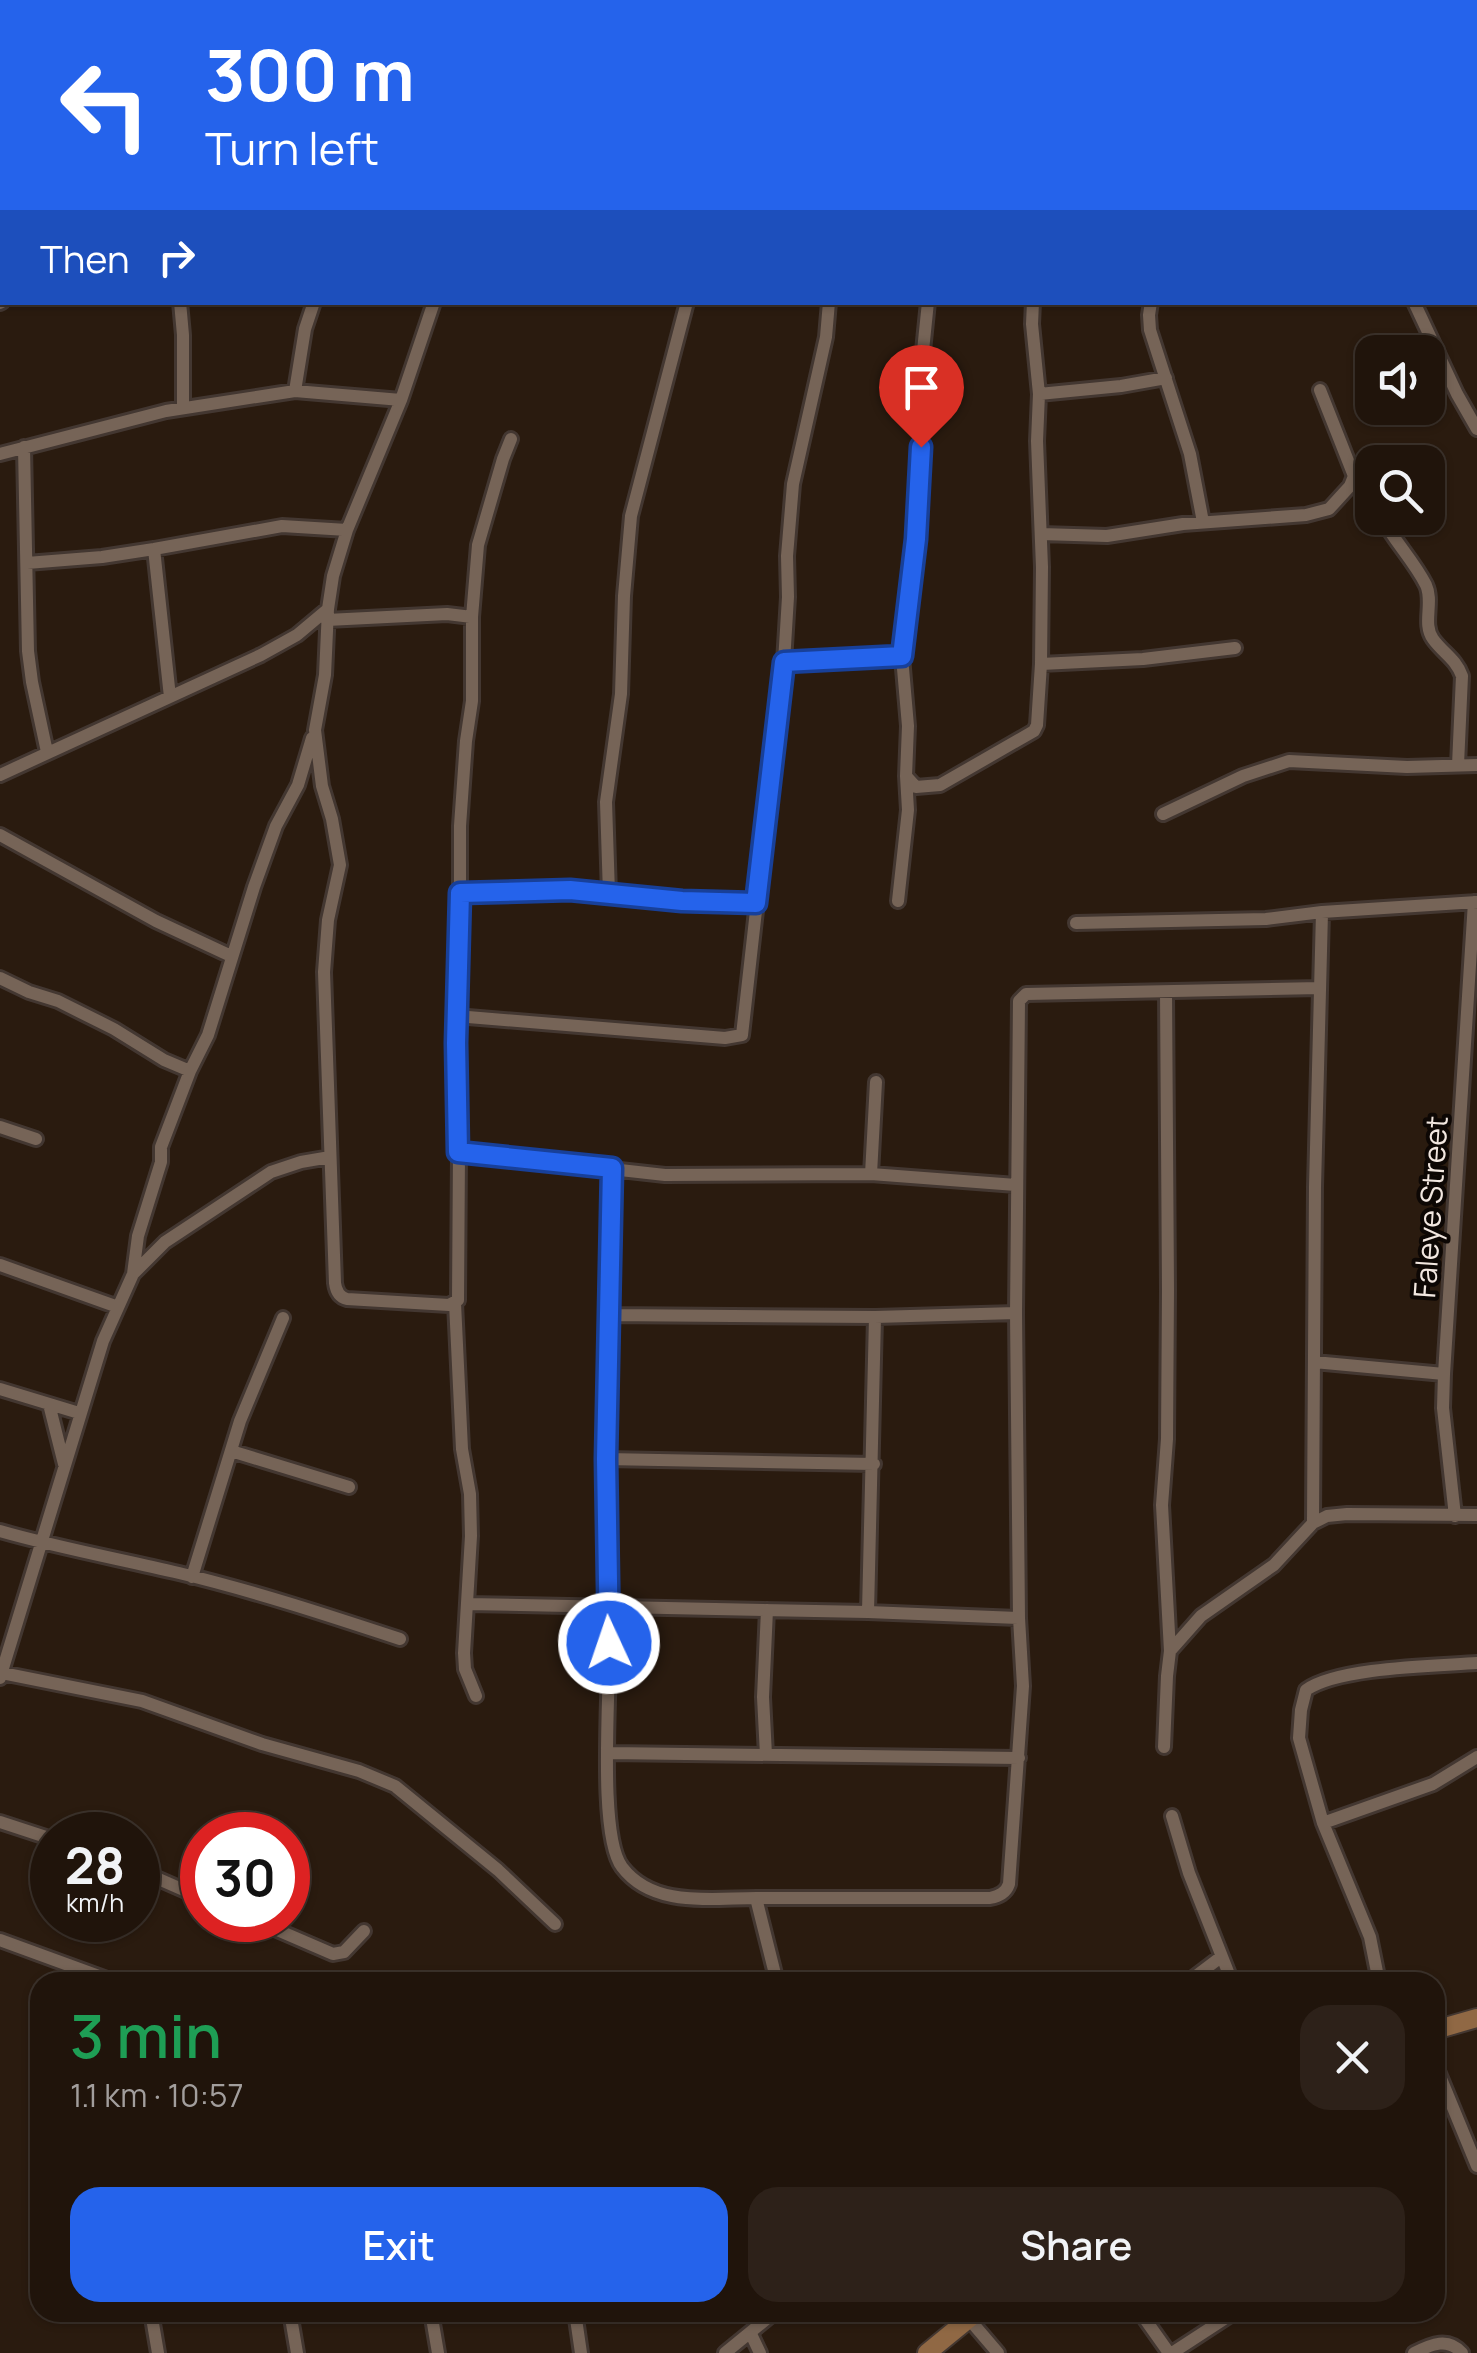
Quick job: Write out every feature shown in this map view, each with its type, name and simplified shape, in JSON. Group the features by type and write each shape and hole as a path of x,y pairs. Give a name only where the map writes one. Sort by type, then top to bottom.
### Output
{"street":[{"path":"180,305 183,408"},
{"path":"294,391 304,329 313,305"},
{"path":"433,305 401,400 347,530 334,576 325,675 315,730 298,786 276,826 208,1036 161,1147 161,1162 138,1236 133,1274 102,1341 1,1676 142,1702 262,1744 359,1770 394,1786 487,1861 555,1924"},
{"path":"610,894 606,802 621,694 631,516 686,305"},
{"path":"456,1016 726,1038 742,1035 784,662 794,484 826,336 829,305"},
{"path":"898,901 908,810 908,726 902,656 916,539 920,380 928,305"},
{"path":"906,776 916,787 933,788 1034,731 1037,725 1042,664 1037,440 1040,394 1033,305"},
{"path":"1151,305 1150,330 1190,454 1203,522"},
{"path":"1415,305 1477,429"},
{"path":"1040,394 1166,378"},
{"path":"1041,534 1099,537 1329,509 1344,495 1354,476 1320,390"},
{"path":"0,454 183,408 294,391 401,400"},
{"path":"476,1696 465,1669 464,1652 470,1494 462,1449 455,1303 460,826 472,701 472,617 478,545 502,459 512,439"},
{"path":"24,447 28,651 47,752"},
{"path":"27,563 102,557 282,526 347,530"},
{"path":"1393,535 1426,585 1432,638 1460,670 1458,765"},
{"path":"154,549 170,697"},
{"path":"0,774 261,655 328,614 472,617"},
{"path":"1042,664 1143,660 1235,648"},
{"path":"784,662 902,656"},
{"path":"315,730 322,786 340,865 328,920 324,972 334,1283 342,1298 455,1303"},
{"path":"1163,814 1243,776 1289,762 1407,767 1477,765"},
{"path":"298,786 322,786"},
{"path":"0,835 156,921 232,956"},
{"path":"460,893 570,890 682,901 756,903"},
{"path":"1076,923 1266,919 1476,902"},
{"name":"Faleye Street","path":"1455,1516 1443,1408 1444,1374 1472,1033 1476,902"},
{"path":"1313,1523 1314,1187 1322,912"},
{"path":"0,978 58,1001 190,1071"},
{"path":"612,1168 607,1315 607,1814 614,1852 621,1866 640,1886 680,1898 1000,1895 1009,1884 1023,1686 1016,1313 1019,1001 1026,994 1320,988"},
{"path":"1164,1747 1170,1651 1162,1505 1167,1439 1166,992"},
{"path":"871,1174 876,1082"},
{"path":"0,1127 36,1139"},
{"path":"458,1152 665,1174 871,1174 1016,1185"},
{"path":"133,1274 165,1242 272,1172 330,1157"},
{"path":"0,1265 118,1307"},
{"path":"607,1315 876,1317 1016,1313"},
{"path":"868,1612 876,1317"},
{"path":"192,1577 257,1375 283,1318"},
{"path":"1314,1362 1444,1374"},
{"path":"0,1389 80,1413"},
{"path":"48,1404 64,1468"},
{"path":"231,1451 349,1487"},
{"path":"606,1459 874,1464"},
{"path":"1170,1651 1201,1616 1274,1565 1313,1523 1326,1516 1477,1515"},
{"path":"0,1531 274,1598 400,1639"},
{"path":"467,1604 1020,1618"},
{"path":"766,1755 763,1697 767,1610"},
{"path":"1377,1972 1370,1936 1323,1823 1299,1738 1300,1710 1306,1690 1318,1683 1381,1670 1477,1663"},
{"path":"608,1753 1019,1758"},
{"path":"1323,1823 1433,1784 1477,1757"},
{"path":"1172,1816 1227,1972"},
{"path":"0,1822 30,1832"},
{"path":"756,1898 774,1972"},
{"path":"305,1942 333,1954 344,1952 364,1931"},
{"path":"0,1940 87,1972"},
{"path":"1201,1972 1220,1957"},
{"path":"1445,2027 1477,2018"},
{"path":"1445,2088 1477,2166"},
{"path":"153,2322 158,2353"},
{"path":"292,2322 297,2353"},
{"path":"433,2322 438,2353"},
{"path":"576,2322 581,2353"},
{"path":"725,2353 764,2322"},
{"path":"927,2353 966,2322"},
{"path":"977,2322 998,2353"},
{"path":"1148,2322 1171,2353 1219,2322"},
{"path":"751,2334 760,2353"},
{"path":"1414,2353 1448,2343 1462,2353"}],"route":[{"path":"609,1643 606,1459 612,1168 458,1152 460,893 570,890 682,901 756,903 784,662 902,656 916,539 921,447"}]}
